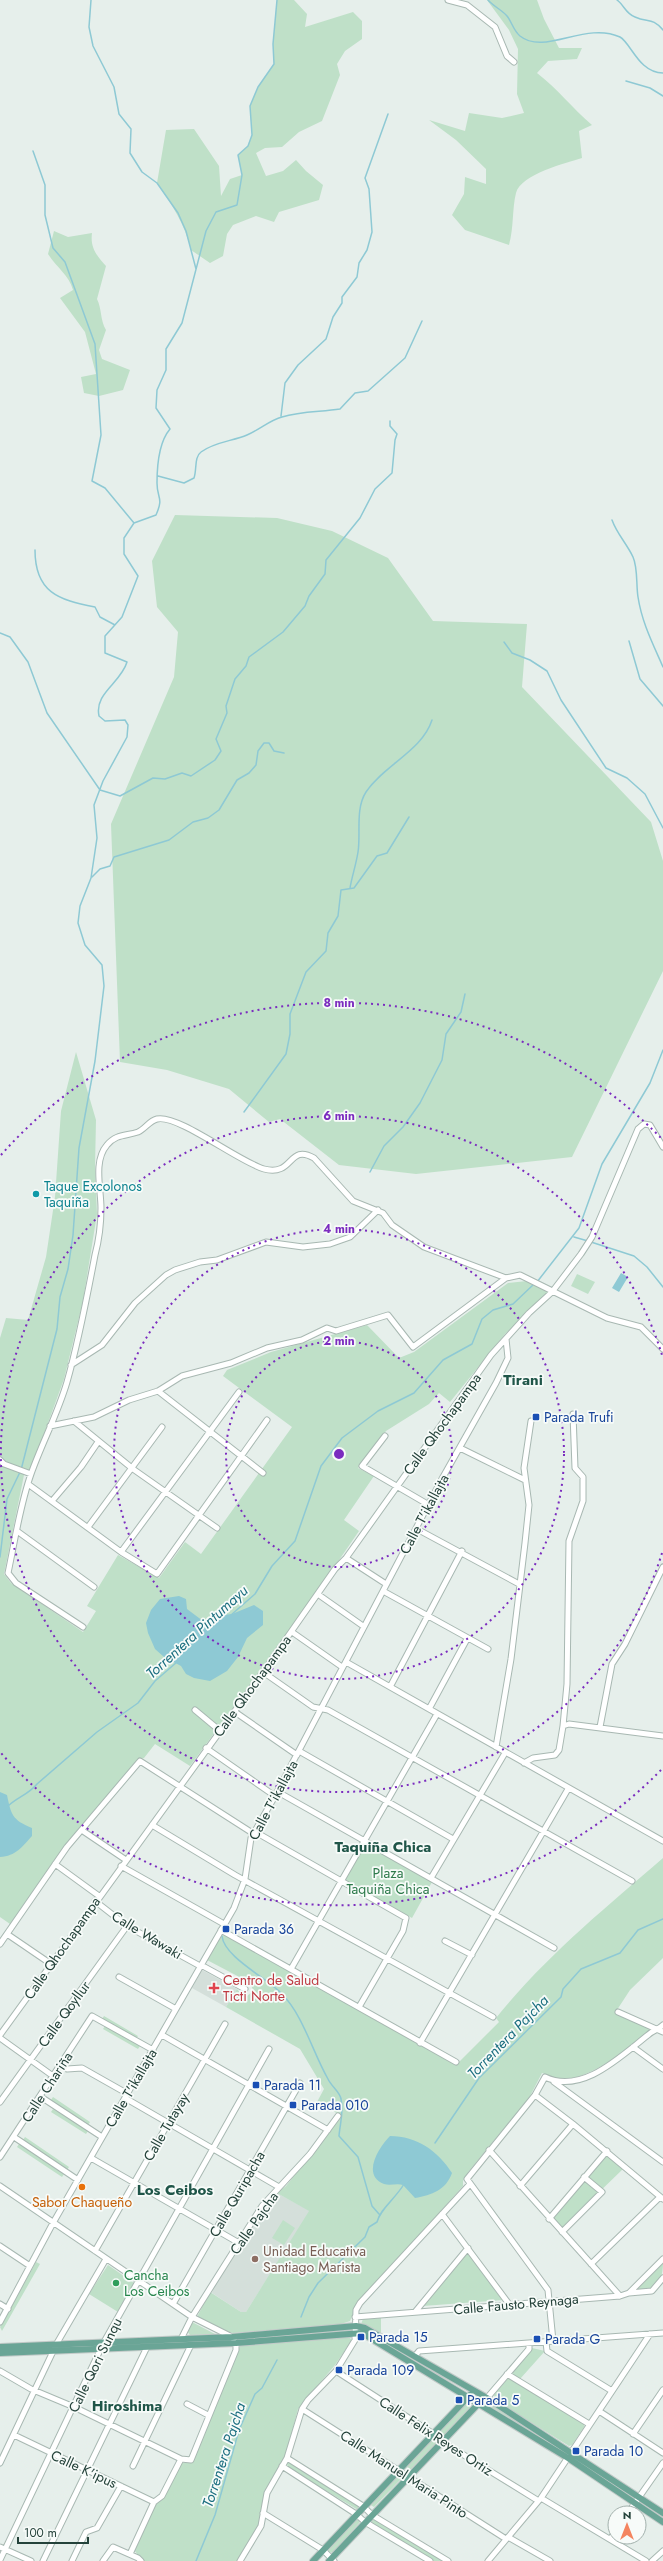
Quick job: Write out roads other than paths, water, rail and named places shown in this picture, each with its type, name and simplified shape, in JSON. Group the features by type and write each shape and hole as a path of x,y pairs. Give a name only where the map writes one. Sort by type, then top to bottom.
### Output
{"main road":[{"path":"0,2347 102,2348 191,2345 236,2343 280,2336 356,2329 373,2331 473,2392 487,2398 571,2451 663,2513"},
{"path":"356,2329 568,2458 663,2522"},
{"path":"0,2353 104,2342 280,2336"},
{"path":"313,2561 432,2433 473,2392"},
{"path":"331,2560 406,2477 478,2403 487,2398"}],"street":[{"path":"448,0 467,5 495,27 507,56 514,62"},
{"path":"83,1627 13,1580 8,1574 28,1484 67,1382 85,1310 99,1234 101,1207 98,1172 103,1150 115,1138 137,1132 156,1119 167,1119 266,1169 281,1170 297,1154 305,1153 314,1158 353,1201 378,1210 392,1225 424,1247 506,1278"},
{"name":"Calle Qhochapampa","path":"0,2036 95,1901 319,1595 335,1569 346,1558 397,1488 451,1408 506,1339 529,1313 552,1292 592,1237 638,1129 644,1124 650,1125 663,1147"},
{"path":"71,1365 102,1345 135,1303 175,1270 200,1262 217,1260 266,1242 303,1247 330,1244 350,1237 378,1210"},
{"path":"50,1426 94,1417 129,1400 158,1391 182,1376 231,1363 267,1348 302,1340 327,1328 336,1331 388,1315 413,1346 506,1278 520,1275 607,1318 641,1327 663,1349"},
{"name":"Calle T'ikallajta","path":"0,2322 53,2223 221,1930 245,1879 251,1838 298,1753 342,1667 346,1662 363,1626 383,1592 508,1358 506,1339"},
{"path":"158,1391 263,1473"},
{"path":"121,1552 239,1392"},
{"path":"524,1763 533,1758 555,1755 559,1750 563,1726 568,1684 569,1541 583,1495 583,1477 575,1468 573,1414"},
{"path":"74,1420 87,1429 98,1442 112,1450 133,1469 217,1528"},
{"path":"28,1484 121,1552 157,1574 267,1420"},
{"path":"496,1747 511,1659 529,1505 524,1468 531,1421"},
{"path":"88,1527 133,1469 162,1427"},
{"path":"385,1436 362,1466 397,1488 429,1505"},
{"path":"52,1501 81,1467 98,1442"},
{"path":"460,1448 525,1480"},
{"path":"0,1460 4,1464 31,1474"},
{"path":"417,1529 462,1551 519,1584"},
{"path":"17,1531 94,1587"},
{"path":"390,1687 462,1551"},
{"path":"346,1558 386,1584"},
{"path":"600,1727 612,1664 625,1644 663,1567"},
{"path":"383,1592 488,1650"},
{"path":"319,1595 363,1626"},
{"path":"292,1632 342,1667"},
{"path":"429,1710 467,1639"},
{"path":"346,1662 568,1789 663,1841"},
{"path":"263,1672 313,1707 328,1710 632,1881"},
{"path":"195,1710 219,1730"},
{"path":"234,1712 298,1753 387,1801 453,1839"},
{"path":"291,1969 437,1714"},
{"path":"563,1726 569,1724 600,1727 663,1736"},
{"path":"206,1748 276,1794 431,1878 554,1948"},
{"path":"431,1878 453,1839 481,1796 505,1753"},
{"path":"0,1944 67,1846 83,1831 140,1761 179,1788 254,1834 259,1834 406,1918 403,1931 359,2007"},
{"path":"420,2043 568,1789"},
{"path":"152,1825 318,1921 493,2017"},
{"path":"83,1831 126,1860"},
{"path":"55,1864 99,1896"},
{"path":"121,1866 224,1924"},
{"name":"Calle Wawaki","path":"95,1901 127,1926 245,1989"},
{"name":"Calle Qoyllur","path":"0,2102 127,1926"},
{"path":"221,1930 456,2062"},
{"path":"7,1934 51,1964"},
{"path":"445,1941 472,1955"},
{"path":"118,1977 176,2009"},
{"path":"618,2012 661,2031"},
{"name":"Calle Chariña","path":"0,2157 41,2097 92,2016 153,2050"},
{"name":"Calle Tutayay","path":"95,2251 225,2024"},
{"path":"661,2031 663,2025"},
{"path":"554,2081 568,2083 586,2078 606,2066 650,2033 661,2031"},
{"path":"162,2035 328,2130"},
{"path":"0,2036 53,2076"},
{"path":"633,2047 663,2069"},
{"name":"Calle Qori Sunqu","path":"0,2560 3,2548 74,2407 104,2342 269,2049"},
{"path":"61,2065 67,2069 82,2068 169,2123 279,2187"},
{"path":"553,2341 548,2290 467,2179 535,2095 546,2077 554,2081 663,2162"},
{"name":"Calle Quripacha","path":"173,2304 300,2083"},
{"path":"535,2095 607,2151 662,2198 591,2264"},
{"path":"41,2097 102,2137"},
{"name":"Calle Pajcha","path":"181,2339 192,2317 262,2206 328,2130 338,2116"},
{"path":"520,2186 573,2124"},
{"path":"14,2137 78,2180"},
{"path":"489,2150 549,2219 620,2296"},
{"path":"549,2219 607,2151"},
{"path":"91,2158 239,2243"},
{"path":"562,2232 602,2192 584,2177"},
{"path":"242,2560 261,2526 267,2493 287,2458 302,2409 308,2400 336,2371 355,2340 355,2317 360,2303 470,2184"},
{"path":"0,2186 192,2317 232,2337 236,2343 236,2350 208,2415 191,2460 181,2459 36,2390 0,2371"},
{"path":"442,2214 509,2304"},
{"path":"0,2246 30,2266"},
{"path":"415,2312 468,2248"},
{"path":"0,2463 2,2451 14,2435 56,2347 106,2259"},
{"name":"Calle Fausto Reynaga","path":"355,2317 620,2296 629,2292 663,2259"},
{"path":"629,2292 652,2291 663,2278"},
{"path":"0,2304 8,2309"},
{"path":"415,2356 419,2351 663,2333"},
{"path":"488,2561 539,2499 650,2334"},
{"path":"546,2342 547,2351 612,2391"},
{"path":"487,2398 529,2349 529,2343"},
{"path":"133,2466 191,2345"},
{"path":"44,2561 147,2346"},
{"name":"Calle Felix Reyes Ortiz","path":"336,2371 432,2433 441,2441 539,2499 607,2536"},
{"path":"507,2374 589,2424"},
{"path":"633,2434 663,2390"},
{"path":"187,2404 208,2415"},
{"name":"Calle Manuel Maria Pinto","path":"302,2409 398,2469 406,2477 507,2538 550,2561"},
{"path":"599,2411 663,2452"},
{"name":"Calle K'ipus","path":"14,2435 154,2502"},
{"path":"287,2458 363,2506 372,2515 448,2561"},
{"path":"130,2554 154,2502 162,2496 181,2459"},
{"path":"633,2505 663,2463"},
{"path":"282,2466 356,2514 365,2522 430,2561"},
{"path":"72,2561 86,2532 97,2528 121,2486"},
{"path":"263,2513 323,2550 331,2560"},
{"name":"Calle Felix Reyes Ortiz","path":"622,2545 646,2561"},
{"path":"103,2561 113,2547 130,2554 141,2561"},
{"path":"3,2548 31,2561"},
{"path":"652,2561 663,2551"}],"water":[{"path":"621,1273 628,1277 619,1292 612,1288"},
{"path":"179,1596 186,1599 187,1609 203,1621 214,1616 232,1614 254,1605 263,1611 263,1625 247,1638 238,1657 227,1671 210,1681 194,1678 186,1674 181,1666 164,1657 155,1649 148,1633 146,1623 151,1610 160,1599"},
{"path":"0,1792 7,1795 11,1812 16,1819 32,1828 32,1836 15,1853 0,1857"},
{"path":"390,2136 418,2142 426,2146 440,2158 452,2173 446,2184 438,2191 415,2198 403,2185 386,2185 377,2180 373,2168 374,2161 381,2147"}],"waterway":[{"path":"91,0 89,27 93,46 114,87 119,114 131,129 130,153 142,172 157,183 178,213 186,231 196,269"},
{"path":"0,1557 7,1499 21,1470 57,1329 60,1297 68,1269 73,1235 79,1148 95,1061 104,986 102,965 85,945 78,923 80,906 91,878 97,838 94,805 103,781 127,737 128,725 125,720 105,721 99,716 100,701 124,669 127,662 105,653 105,636 122,617 138,576 124,554 124,538 134,523 156,515 160,505 157,488 158,461 163,440 170,429 156,408 157,390 166,370 166,349 182,323 206,231 216,212 237,205 242,175 238,155 248,146 252,135 250,106 258,87 274,64 273,44 277,0"},
{"path":"488,0 507,16 520,36 530,41 553,41 593,33 607,33 620,37 624,40 642,63 648,68 655,72 663,73"},
{"path":"617,0 632,16 656,23 663,30"},
{"path":"626,81 650,88 663,96"},
{"path":"281,416 285,383 298,365 326,339 333,317 342,303 342,297 357,277 359,263 367,250 372,232 369,189 365,178 388,114"},
{"path":"33,151 45,185 45,215 53,248 65,262 95,344 101,435 92,481 105,488 134,523"},
{"path":"158,476 184,483 194,478 196,460 199,454 212,446 247,435 273,420 282,417 340,409 355,393 368,391 405,358 422,321"},
{"path":"0,633 10,637 28,662 47,713 100,790 120,796 153,778 165,779 182,773 191,776 215,760 221,751 216,739 227,713 226,706 235,679 246,666 249,657 283,632 305,606 309,596 325,574 326,560 360,518 375,489 392,473 395,440 397,434 390,426 390,421"},
{"path":"612,520 635,561 638,597 642,616 663,667"},
{"path":"35,550 39,576 44,585 51,592 70,601 95,607 100,617 115,625"},
{"path":"629,641 640,679 663,706"},
{"path":"504,642 512,653 530,660 547,671 561,700 606,768 627,778 645,794 663,828"},
{"path":"350,888 359,845 359,814 366,792 382,774 420,741 432,720"},
{"path":"92,877 100,869 110,866 114,857 169,840 193,822 208,818 219,810 237,780 249,773 256,765 258,751 264,743 269,743 274,751 284,753"},
{"path":"244,1112 286,1054 290,1034 290,1014 306,972 326,951 328,933 338,916 341,890 354,888 377,856 387,853 409,817"},
{"path":"370,1172 384,1146 403,1127 420,1103 442,1060 446,1034 461,1012 465,994"},
{"name":"Torrentera Pintumayu","path":"537,1282 579,1228 602,1164 650,1083 663,1050"},
{"path":"574,1237 588,1241"},
{"path":"591,1242 634,1256 647,1267 663,1287"},
{"name":"Torrentera Pintumayu","path":"231,1615 255,1594 272,1566 295,1541 321,1466 342,1438 378,1411 414,1393 443,1360 472,1344 482,1319 493,1310 513,1304 534,1284"},
{"name":"Torrentera Pintumayu","path":"8,1806 30,1790 97,1732 138,1703 155,1681 177,1662"},
{"name":"Torrentera Pajcha","path":"435,2143 479,2078 561,1997 563,1989 581,1969 620,1953 638,1930 663,1919"},
{"path":"222,1936 230,1952 282,1994 296,2012 329,2082 340,2096 342,2113 339,2136 358,2157 372,2206 379,2214"},
{"name":"Torrentera Pajcha","path":"301,2317 309,2297 318,2283 365,2237 369,2227 377,2222 381,2213 404,2184"},
{"name":"Torrentera Pajcha","path":"196,2561 215,2515 239,2430 255,2394 262,2388 277,2360"}],"place":[{"name":"Taque Excolonos Taquiña","path":"36,1194"},
{"name":"Parada Trufi","path":"536,1417"},
{"name":"Parada 36","path":"226,1929"},
{"name":"Centro de Salud Ticti Norte","path":"214,1988"},
{"name":"Parada 11","path":"256,2085"},
{"name":"Parada 010","path":"293,2105"},
{"name":"Sabor Chaqueño","path":"82,2187"},
{"name":"Unidad Educativa Santiago Marista","path":"255,2259"},
{"name":"Cancha Los Ceibos","path":"116,2283"},
{"name":"Parada 15","path":"361,2337"},
{"name":"Parada G","path":"537,2339"},
{"name":"Parada 109","path":"339,2370"},
{"name":"Parada 5","path":"459,2400"},
{"name":"Parada 10","path":"576,2451"}],"district":[{"name":"Tirani","path":"523,1380"},
{"name":"Taquiña Chica","path":"383,1847"},
{"name":"Los Ceibos","path":"175,2190"},
{"name":"Hiroshima","path":"127,2406"}],"park label":[{"name":"Plaza Taquiña Chica","path":"388,1882"}]}
